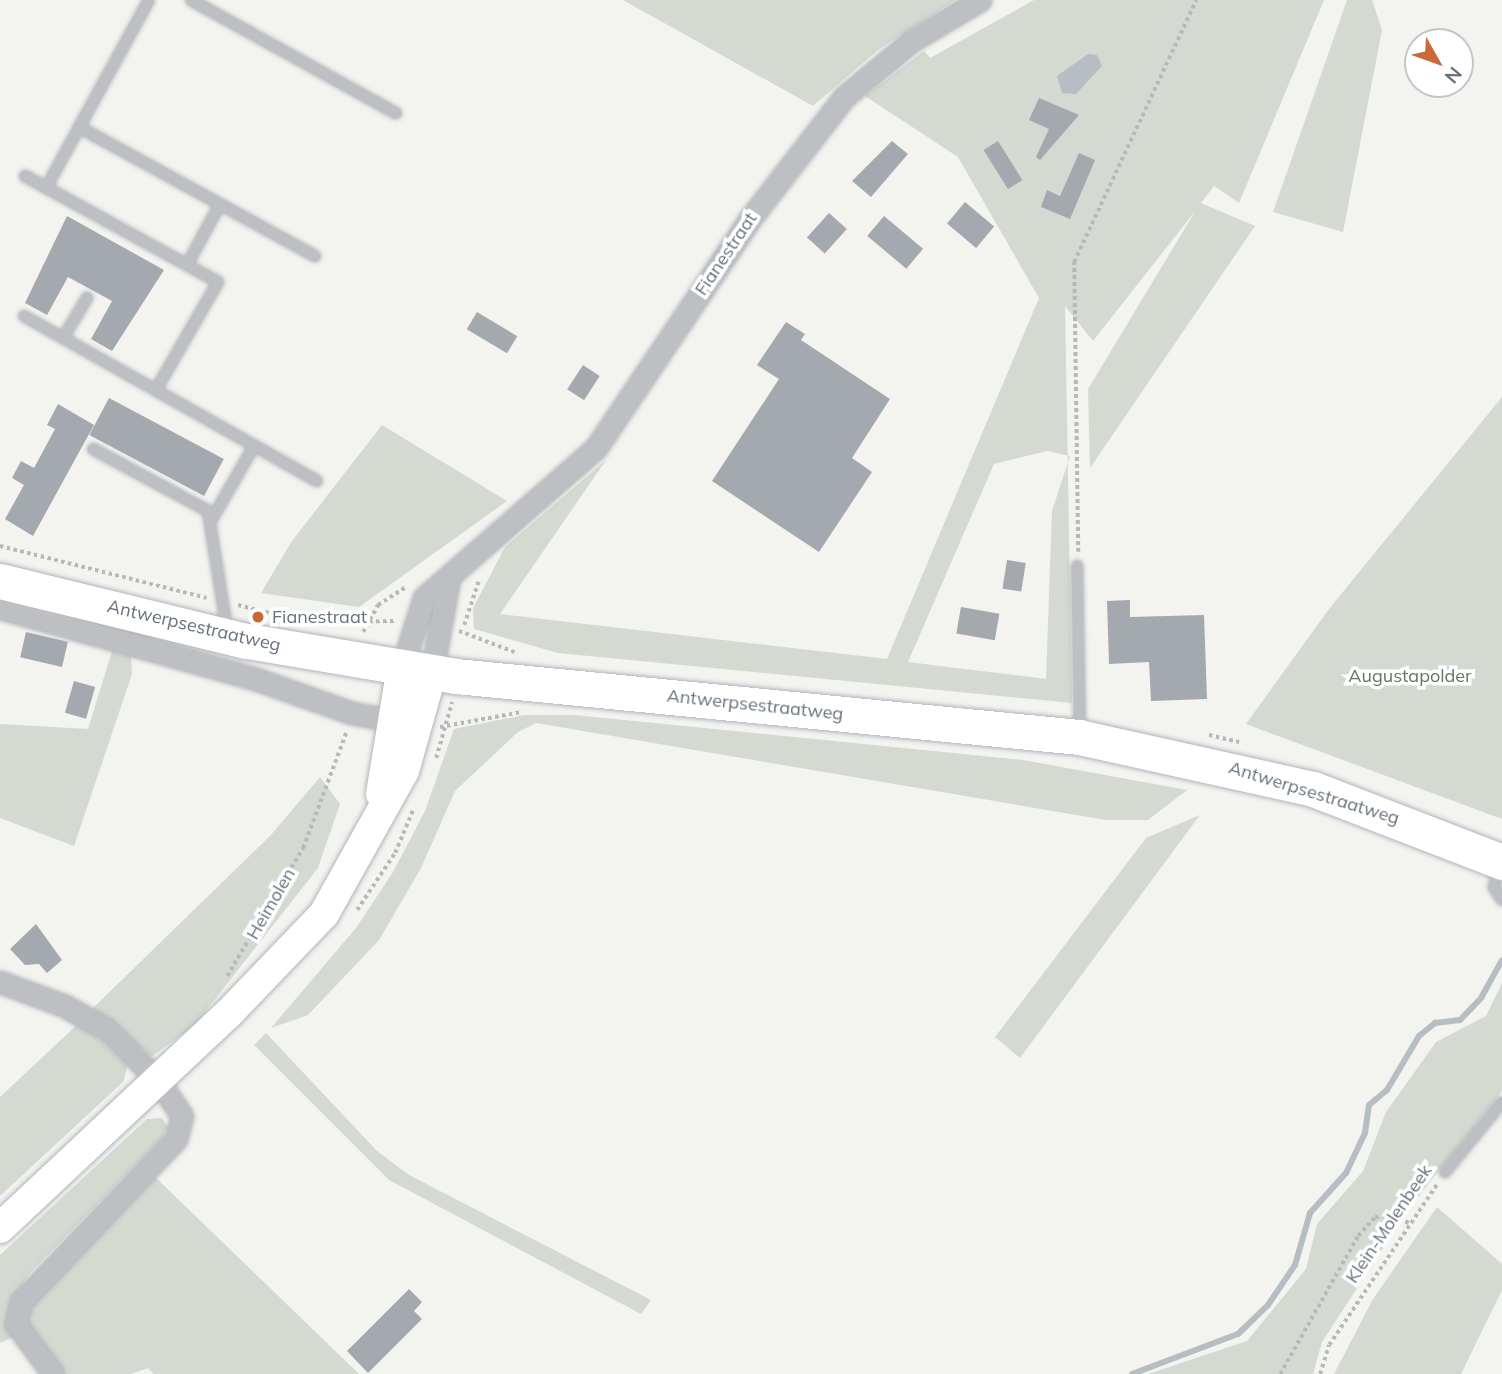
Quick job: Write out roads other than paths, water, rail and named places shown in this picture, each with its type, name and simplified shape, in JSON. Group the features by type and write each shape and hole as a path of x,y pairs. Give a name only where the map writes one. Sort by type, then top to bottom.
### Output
{"main road":[{"name":"Antwerpsestraatweg","path":"0,581 226,619 417,669 1079,737 1313,789 1501,861"}],"street":[{"name":"Fianestraat","path":"417,669 424,598 596,448 748,220 844,97 913,40 980,0"},
{"path":"417,669 449,578"},
{"name":"Antwerpsestraatweg","path":"0,608 253,678 352,713 420,724"},
{"name":"Heimolen","path":"0,1228 158,1080 324,914 420,724 417,669"},
{"path":"0,982 65,1006 106,1029 158,1080 182,1115 176,1139 21,1302 19,1331 53,1374"}],"lane":[{"path":"46,188 149,0"},
{"path":"191,0 396,113"},
{"path":"79,127 315,256"},
{"path":"25,176 218,282 156,390"},
{"path":"187,265 220,204"},
{"path":"63,338 87,298"},
{"path":"24,316 317,481"},
{"path":"212,519 254,446"},
{"path":"93,449 200,506 212,519 226,619"},
{"path":"1077,566 1079,737"},
{"name":"Antwerpsestraatweg","path":"1501,861 1494,887 1502,900"},
{"name":"Klein-Molenbeek","path":"1445,1172 1502,1102"}],"waterway":[{"path":"1132,1374 1238,1334 1268,1305 1295,1265 1310,1213 1346,1173 1365,1133 1369,1105 1387,1090 1419,1036 1435,1023 1460,1020 1481,998 1502,960"}],"place":[{"name":"Fianestraat","path":"258,617"}],"park label":[{"name":"Augustapolder","path":"1410,676"}]}
